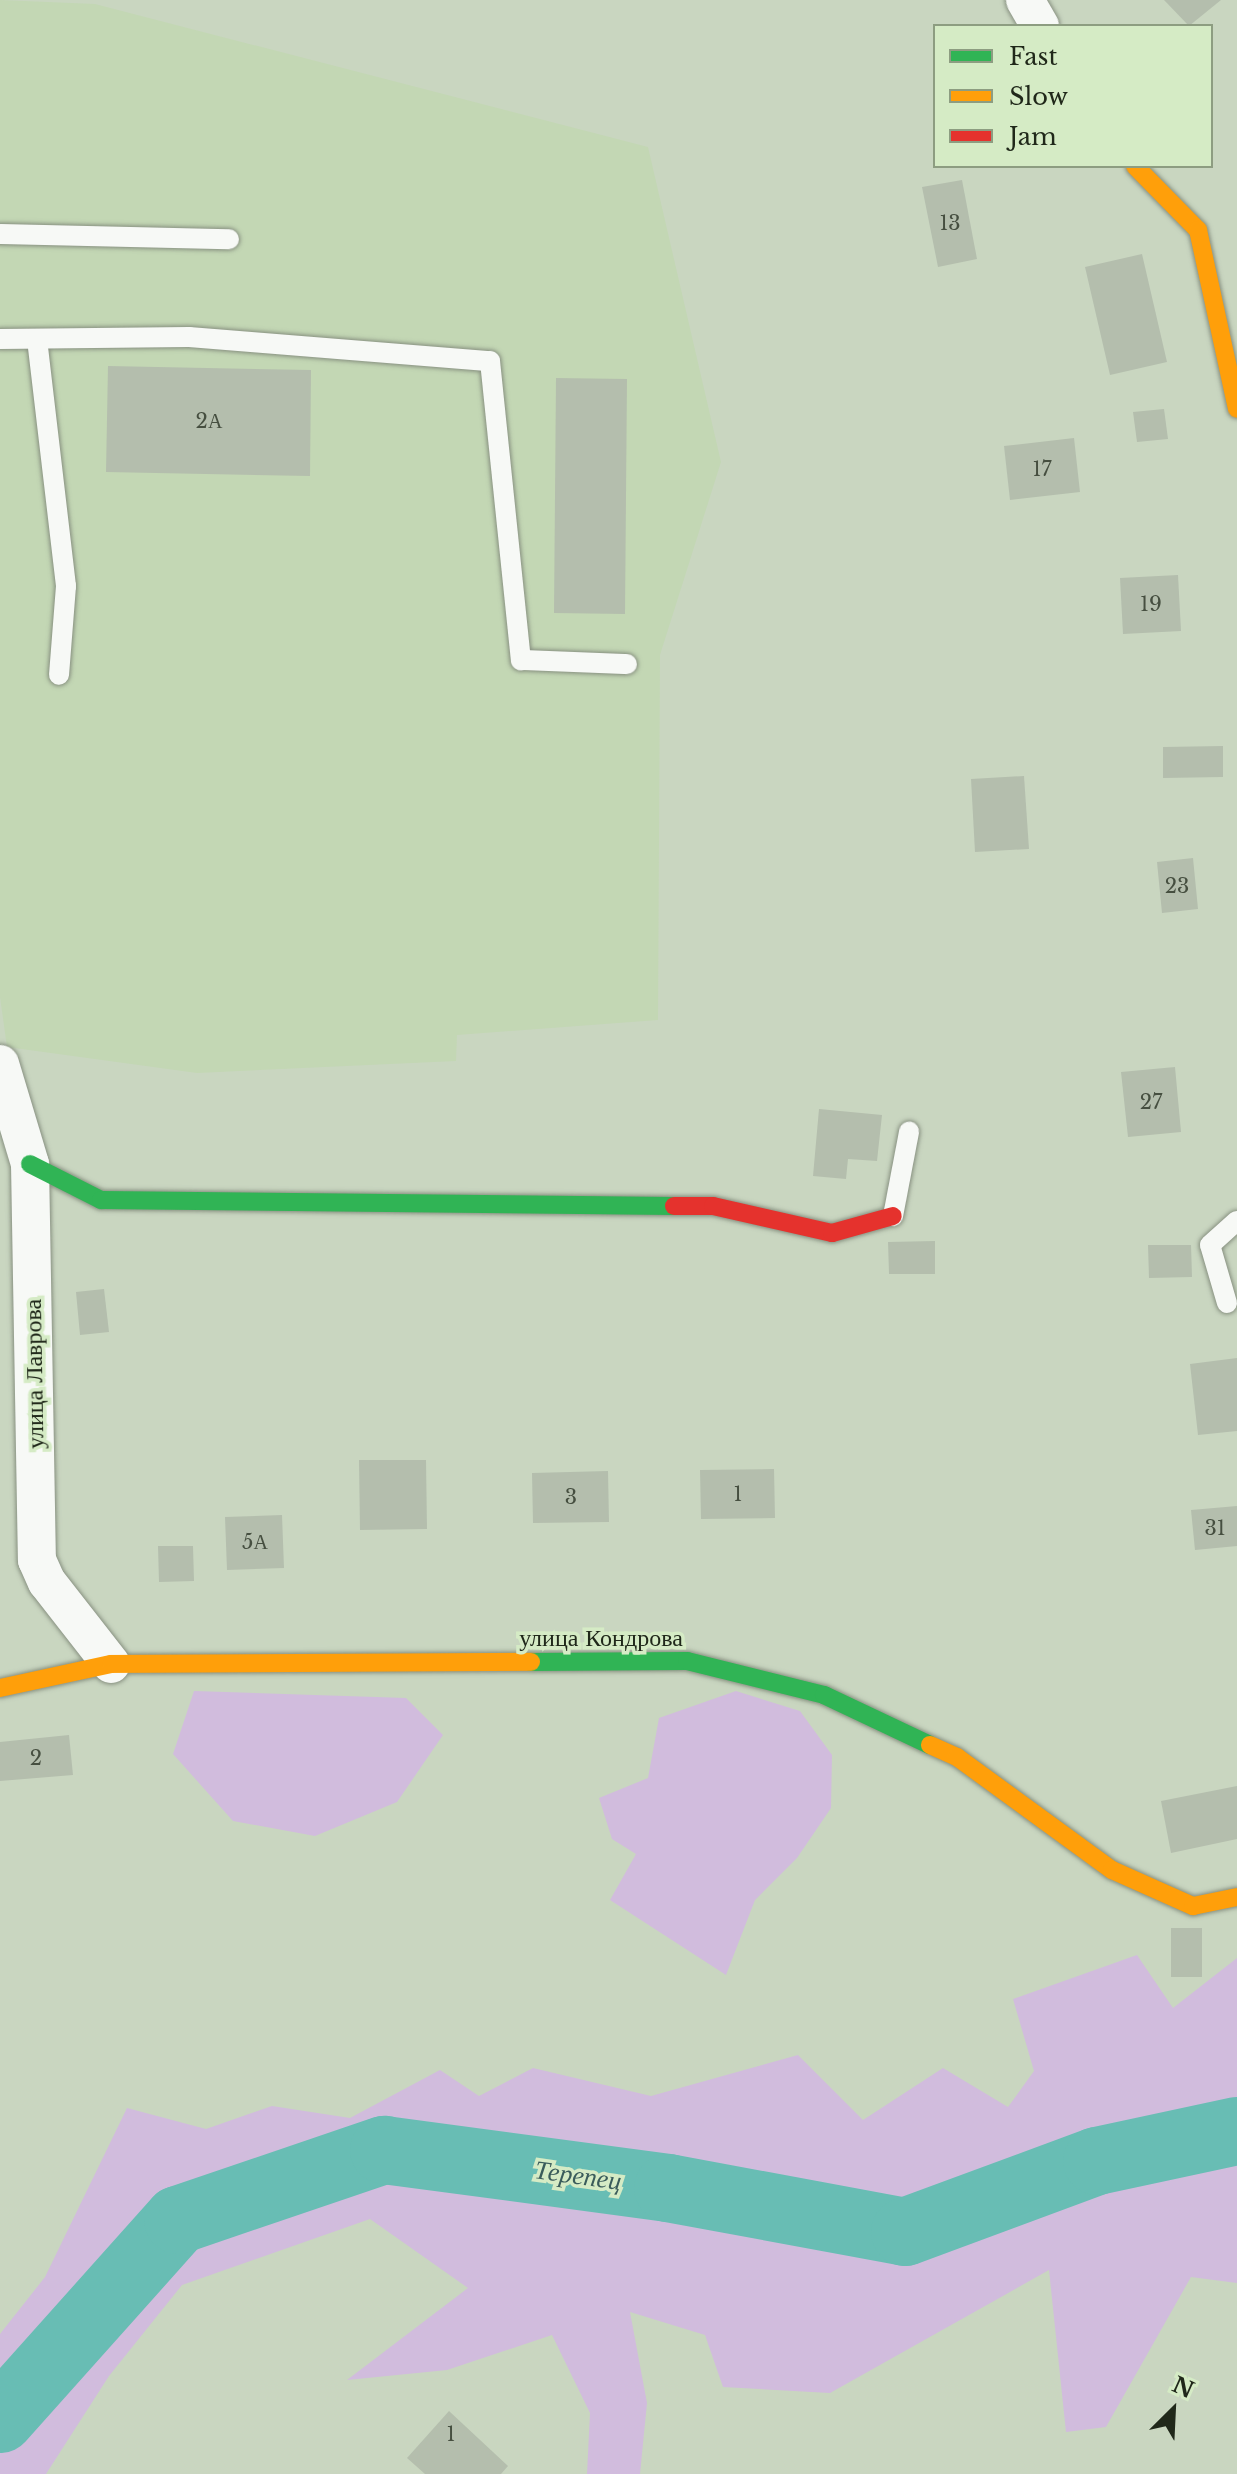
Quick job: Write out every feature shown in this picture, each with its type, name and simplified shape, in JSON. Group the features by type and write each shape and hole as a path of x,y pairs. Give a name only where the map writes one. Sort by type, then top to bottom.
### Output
{"street":[{"path":"1025,0 1039,24"},
{"path":"1137,168 1198,230 1237,409"},
{"name":"улица Лаврова","path":"0,1064 30,1164 37,1560 47,1582 111,1664"},
{"path":"30,1164 101,1200 713,1206 832,1233 893,1216"},
{"name":"улица Кондрова","path":"0,1688 111,1664 687,1661 824,1695 957,1757 1112,1870 1193,1906 1237,1897"}],"lane":[{"path":"0,234 229,239"},
{"path":"0,339 189,337 490,361 521,660 627,664"},
{"path":"37,339 37,374 66,586 59,675"},
{"path":"893,1216 909,1132"},
{"path":"1227,1303 1210,1245 1237,1221"}],"shaded area":[{"path":"0,0 95,4 648,147 721,462 660,655 658,1020 457,1035 456,1061 197,1073 7,1047 0,997"},
{"path":"194,1691 406,1698 443,1735 397,1802 315,1836 233,1821 173,1754"},
{"path":"736,1691 800,1711 832,1755 831,1808 797,1858 755,1900 726,1975 610,1900 636,1854 612,1839 599,1798 648,1778 659,1718"},
{"path":"1137,1955 1173,2008 1237,1958 1237,2283 1191,2277 1106,2427 1066,2432 1049,2270 830,2393 723,2387 705,2335 630,2312 647,2403 640,2474 587,2474 590,2413 552,2335 447,2370 347,2380 468,2288 370,2219 182,2285 109,2376 46,2474 0,2474 0,2334 45,2277 127,2108 206,2129 272,2106 350,2118 440,2070 479,2096 533,2068 651,2096 798,2055 863,2120 943,2068 1008,2107 1034,2071 1013,1999"}],"building":[{"path":"1164,0 1221,0 1191,24 1187,24"},
{"path":"962,180 977,259 938,267 922,187"},
{"path":"1142,254 1167,362 1110,375 1085,267"},
{"path":"108,366 311,370 310,476 106,472"},
{"path":"556,378 627,379 625,614 554,613"},
{"path":"1164,409 1168,439 1137,442 1133,412"},
{"path":"1074,438 1080,492 1010,500 1004,446"},
{"path":"1178,575 1181,631 1123,634 1120,578"},
{"path":"1223,746 1223,777 1163,778 1163,747"},
{"path":"1024,776 1029,849 975,852 971,779"},
{"path":"1193,858 1198,909 1162,913 1157,862"},
{"path":"1175,1067 1181,1132 1128,1137 1121,1072"},
{"path":"819,1109 882,1115 877,1161 848,1159 846,1179 813,1176"},
{"path":"935,1241 935,1274 889,1274 888,1242"},
{"path":"1148,1245 1191,1245 1192,1277 1149,1278"},
{"path":"104,1289 109,1332 80,1335 76,1292"},
{"path":"1237,1358 1237,1431 1198,1435 1190,1364"},
{"path":"359,1460 426,1460 427,1529 360,1530"},
{"path":"774,1469 775,1518 701,1519 700,1470"},
{"path":"608,1471 609,1522 533,1523 532,1473"},
{"path":"1237,1506 1237,1546 1195,1550 1191,1510"},
{"path":"282,1515 284,1568 227,1570 225,1517"},
{"path":"158,1546 193,1546 194,1581 159,1582"},
{"path":"69,1735 73,1775 0,1781 0,1742"},
{"path":"1237,1786 1237,1839 1171,1853 1161,1801"},
{"path":"1171,1928 1202,1928 1202,1977 1171,1977"},
{"path":"449,2411 508,2466 501,2474 425,2474 407,2458"}],"waterway":[{"name":"Терепец","path":"0,2419 178,2220 384,2150 668,2188 905,2232 1097,2161 1237,2131"}],"traffic: fast":[{"path":"30,1164 101,1200 674,1206"},
{"path":"531,1662 687,1661 824,1695 930,1745"}],"traffic: slow":[{"path":"1137,168 1198,230 1237,409"},
{"path":"0,1688 111,1664 531,1662"},
{"path":"930,1745 957,1757 1112,1870 1193,1906 1237,1897"}],"traffic: jam":[{"path":"674,1206 713,1206 832,1233 893,1216"}]}
